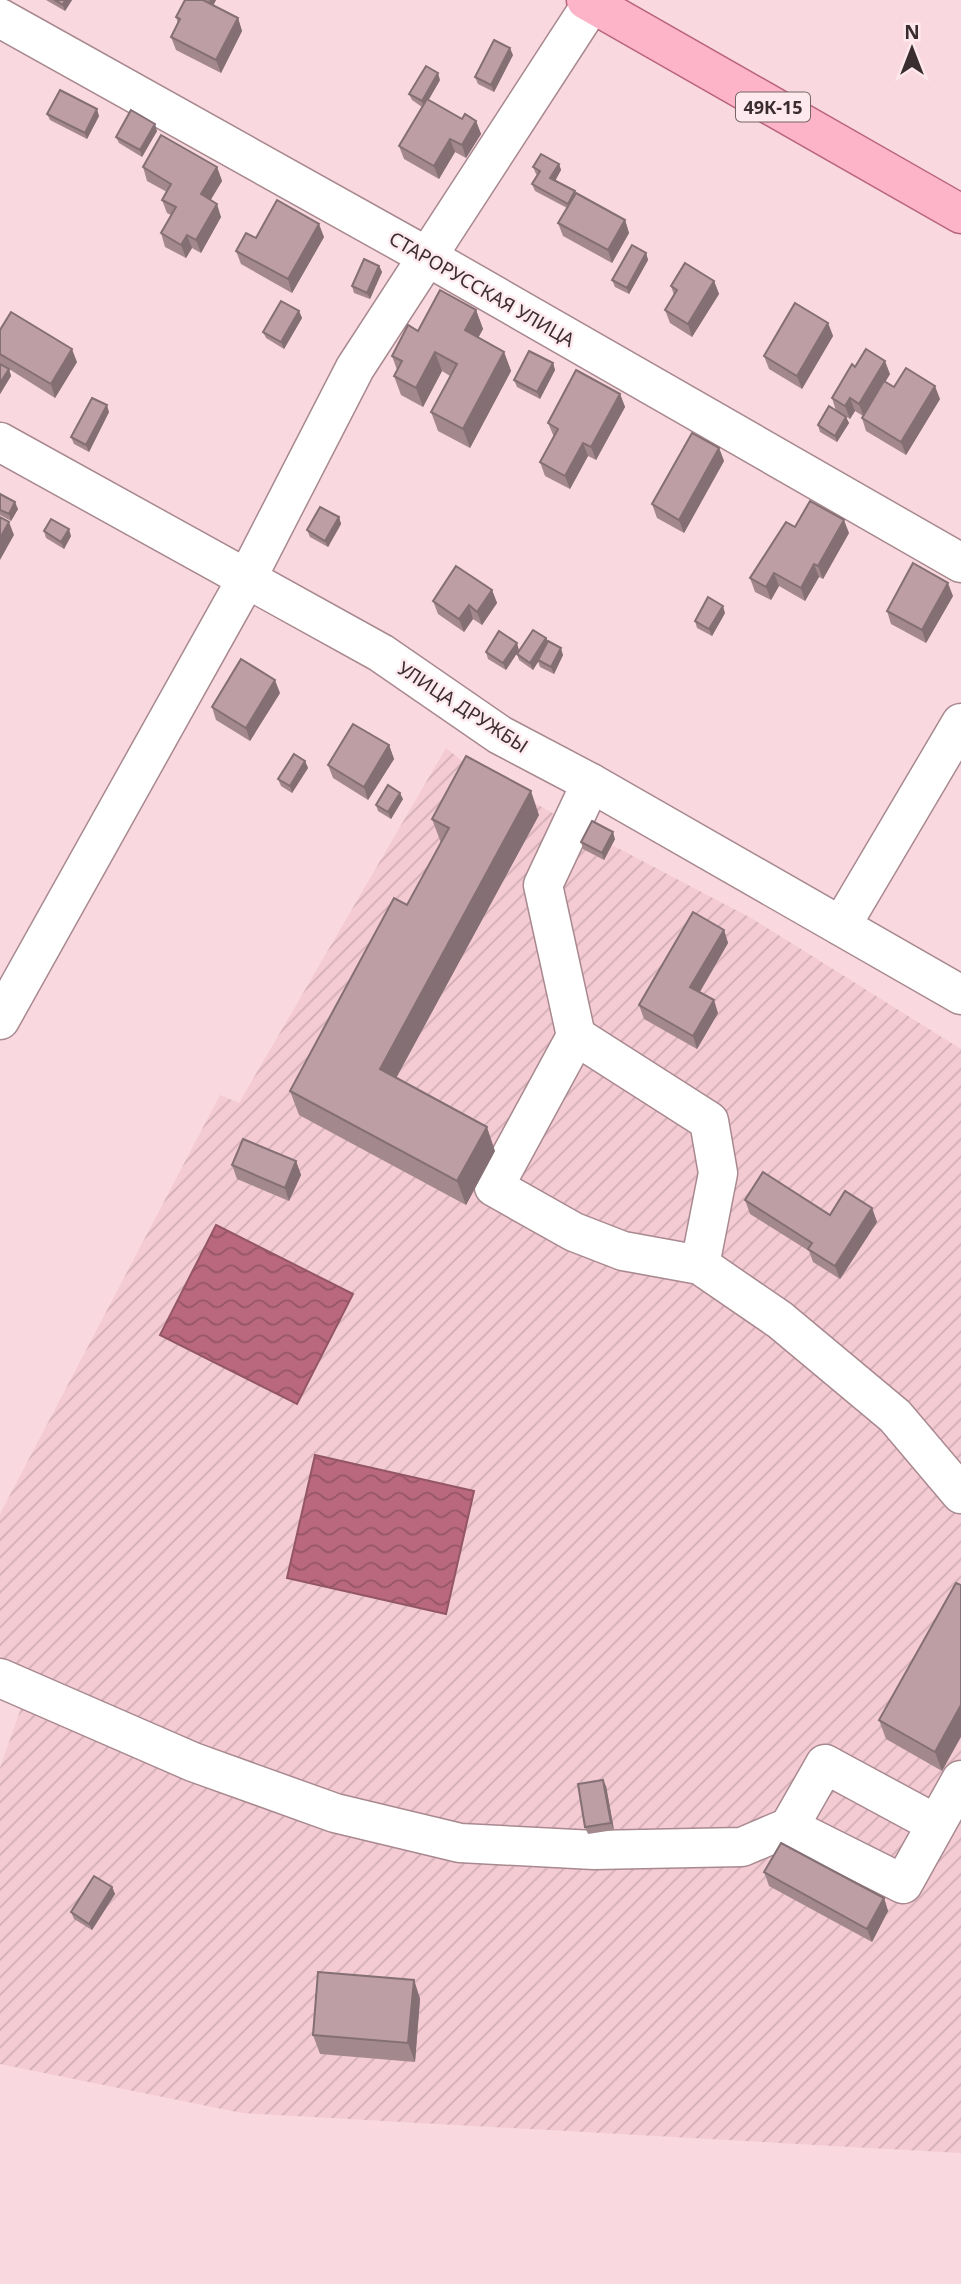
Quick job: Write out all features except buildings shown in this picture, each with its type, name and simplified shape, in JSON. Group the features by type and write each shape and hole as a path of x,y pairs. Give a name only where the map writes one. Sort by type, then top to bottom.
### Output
{"main road":[{"name":"49К-15","path":"589,2 961,214"}],"street":[{"path":"0,1020 247,578 355,368 589,2"},
{"name":"СТАРОРУССКАЯ УЛИЦА","path":"0,18 426,256 961,563"},
{"name":"УЛИЦА ДРУЖБЫ","path":"0,442 381,653 500,735 591,783 955,992"},
{"path":"841,926 961,723"},
{"path":"591,783 542,885 576,1036 494,1187 574,1232 623,1251 700,1265 780,1320 895,1416 961,1494"},
{"path":"576,1036 709,1121 718,1173 700,1265"},
{"path":"0,1678 193,1762 335,1813 460,1843 594,1850 742,1847 789,1826 825,1764 936,1824"},
{"path":"789,1826 903,1884 961,1780"}],"shaded area":[{"path":"446,748 467,765 572,824 751,918 961,1049 961,2153 242,2113 0,2064 0,1768 23,1702 0,1662 0,1514 220,1095 239,1103"}],"water":[{"path":"216,1225 353,1294 297,1404 160,1335"},
{"path":"315,1455 474,1491 446,1614 287,1578"}]}
